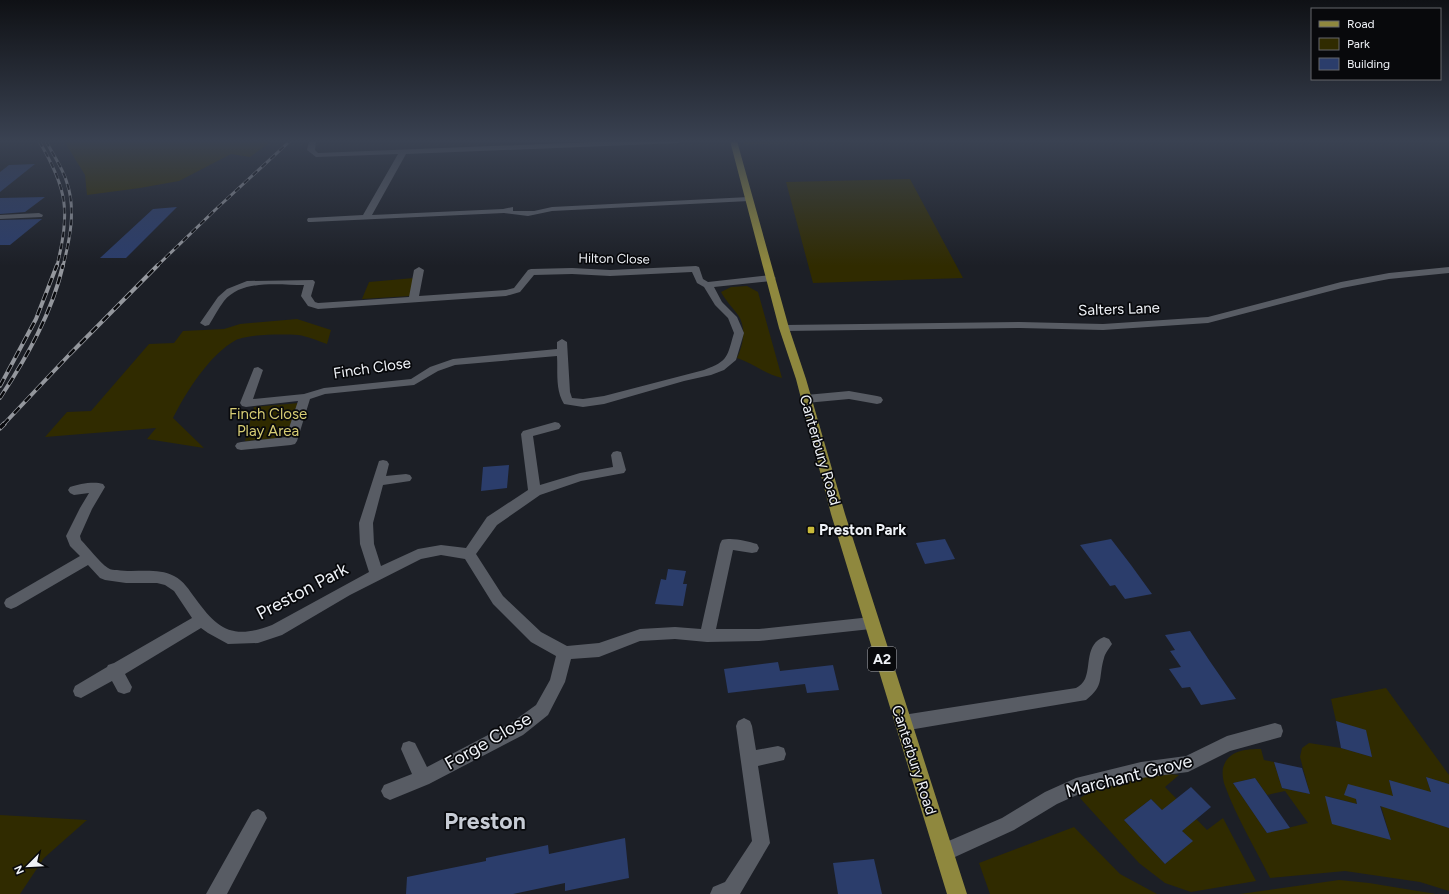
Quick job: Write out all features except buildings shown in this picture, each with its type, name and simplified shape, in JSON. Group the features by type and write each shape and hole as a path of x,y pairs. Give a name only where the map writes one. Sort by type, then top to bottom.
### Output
{"main road":[{"name":"Canterbury Road","path":"745,183 784,328 871,622 957,894"}],"street":[{"path":"367,216 386,183"},
{"path":"311,220 367,216 504,211 514,213 533,213 552,209 749,198"},
{"path":"0,217 39,215"},
{"path":"693,259 698,279 702,284 708,285 770,278"},
{"path":"205,323 221,298 251,279 311,280 306,296 311,304 318,306 506,293 517,290 531,272 526,262"},
{"name":"Hilton Close","path":"531,272 572,271 610,273 696,269"},
{"path":"413,300 419,270"},
{"name":"Salters Lane","path":"784,328 1020,325 1103,327 1208,320 1341,285 1389,276 1449,270"},
{"name":"Finch Close","path":"258,370 246,403 304,396 324,391 414,382 434,369 453,362 562,347 564,392 568,401 583,403 604,400 683,378 707,373 720,368 731,360 739,333 732,317 718,303 708,285"},
{"path":"806,399 849,395 877,400"},
{"path":"241,446 291,441 304,396"},
{"path":"535,492 527,434 555,426"},
{"path":"617,455 620,470 580,477 535,492 492,521 469,554 498,600 536,637 565,653 599,650 640,635 675,633 707,636 759,636 871,622"},
{"path":"377,575 367,544 366,523 383,464"},
{"path":"379,481 406,478"},
{"name":"Preston Park","path":"74,490 99,487 86,508 73,536 75,542 105,574 126,577 157,577 169,580 179,587 202,620 228,638 258,637 296,620 345,591 418,554 442,550 469,554"},
{"path":"707,636 727,544 752,548"},
{"path":"11,602 89,558"},
{"path":"81,691 114,670 202,620"},
{"path":"903,723 1080,696 1089,690 1094,681 1094,662 1097,651 1104,644"},
{"name":"Forge Close","path":"390,791 423,778 517,729 542,710 557,682 565,653"},
{"path":"114,670 124,687"},
{"path":"720,894 732,889 761,843 744,726"},
{"name":"Marchant Grove","path":"944,853 1008,824 1051,798 1076,787 1141,770 1188,764 1227,744 1275,731"},
{"path":"409,749 423,778"},
{"path":"750,760 778,754"},
{"path":"216,894 258,818"}],"green space":[{"path":"86,183 169,183 140,188 87,195"},
{"path":"786,183 912,183 963,278 813,283"},
{"path":"414,278 410,296 362,299 369,282"},
{"path":"747,286 758,292 782,378 770,374 737,358 741,348 743,336 741,320 721,292 731,287"},
{"path":"297,319 331,330 327,344 309,337 298,335 266,335 242,338 226,346 200,374 173,418 204,448 147,439 156,428 45,437 67,412 91,411 149,344 174,343 183,331 224,329 240,324"},
{"name":"Finch Close Play Area","path":"299,403 288,433 279,438 245,441 254,407"},
{"path":"1386,688 1449,775 1449,784 1426,777 1431,793 1389,780 1397,811 1449,828 1449,891 1420,882 1345,871 1270,878 1230,798 1223,775 1225,762 1229,757 1238,752 1249,749 1261,749 1264,760 1274,762 1282,788 1310,794 1300,757 1302,748 1309,743 1341,748 1372,757 1366,731 1336,721 1331,699","holes":["1255,778 1267,795 1285,791 1308,823 1267,833 1233,783","1352,786 1377,792 1391,840 1326,796 1357,804"]},
{"path":"1153,775 1179,775 1165,787 1207,830 1223,818 1256,881 1191,892 1165,883 1139,863 1080,798 1099,787","holes":["1151,799 1192,841 1165,864 1124,820"]},
{"path":"0,815 87,820 44,858 20,894 0,894"},
{"path":"1074,827 1120,874 1157,894 990,894 979,863"},
{"path":"1339,880 1369,883 1436,894 1240,894"}],"railway":[{"path":"57,266 64,230 65,215 64,201 59,183"},
{"path":"63,266 70,235 72,214 70,193 67,183"},
{"path":"157,266 245,183"},
{"path":"0,386 36,319 57,265"},
{"path":"0,398 20,367 38,334 52,300 63,265"},
{"path":"3,425 70,354 157,266"},
{"path":"0,428 3,425"}],"place":[{"name":"Preston Park","path":"811,530"}],"district":[{"name":"Preston","path":"485,821"}]}
